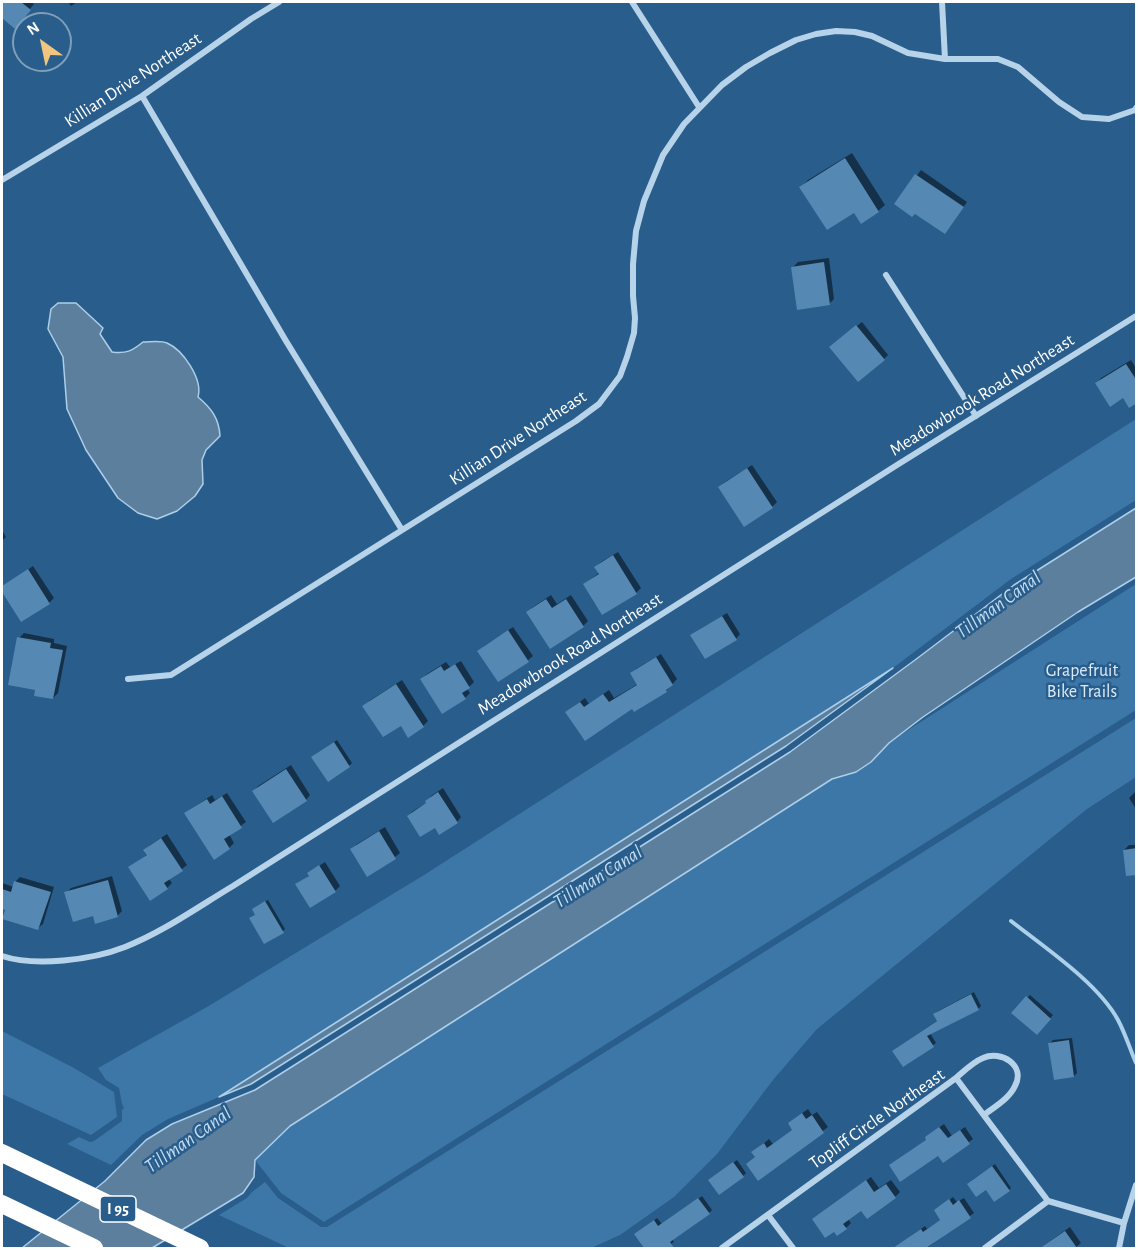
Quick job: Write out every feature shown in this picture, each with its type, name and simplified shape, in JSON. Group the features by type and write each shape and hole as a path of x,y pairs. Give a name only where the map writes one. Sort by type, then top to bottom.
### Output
{"highway":[{"name":"I 95","path":"2,1153 200,1248"},
{"name":"I 95","path":"2,1204 94,1248"}],"street":[{"name":"Killian Drive Northeast","path":"2,180 142,96 279,2"},
{"path":"632,2 699,107"},
{"path":"942,2 945,59"},
{"name":"Killian Drive Northeast","path":"128,679 171,675 576,421 599,404 620,376 634,333 633,264 636,231 644,201 663,155 684,124 722,85 770,53 796,40 816,34 836,31 855,32 872,36 908,53 945,59 998,59 1018,67 1059,102 1082,117 1108,119 1137,108"},
{"path":"142,96 286,341 402,530"},
{"path":"886,275 976,416"},
{"name":"Meadowbrook Road Northeast","path":"2,956 12,960 48,962 81,959 123,948 161,929 233,886 897,465 1137,316"},
{"path":"956,1078 982,1058 989,1056 1004,1057 1014,1065 1017,1071 1017,1084 1004,1100 984,1115"},
{"name":"Topliff Circle Northeast","path":"722,1248 956,1078 1048,1201"},
{"path":"1119,1248 1124,1223 1137,1185"},
{"path":"985,1248 1048,1201 1124,1223"},
{"path":"768,1215 793,1248"}],"green space":[{"path":"1136,419 1136,500 1011,579 893,668 219,1097 168,1119 142,1135 111,1165 67,1144 79,1137 90,1142 94,1141 122,1121 124,1108 119,1088 106,1080 98,1068 207,1007 424,875"},
{"name":"Grapefruit Bike Trails","path":"1136,584 1136,710 324,1222 281,1193 255,1160 290,1126"},
{"path":"1136,718 1136,777 1087,809 817,1029 773,1080 717,1154 674,1197 620,1235 591,1248 289,1248 219,1215 247,1198 265,1182 278,1198 321,1227 327,1227"},
{"path":"2,1031 74,1068 114,1092 117,1117 91,1135 2,1094"}],"water":[{"path":"58,303 76,303 103,328 100,334 112,352 129,351 143,342 164,342 185,358 195,374 198,382 198,397 214,414 220,436 206,450 202,460 203,484 195,496 177,511 157,519 138,513 118,498 86,450 67,409 63,357 48,329 51,309"},
{"name":"Tillman Canal","path":"1136,508 1136,577 1078,612 923,717 856,772 832,779 290,1126 255,1160 254,1177 243,1193 152,1248 22,1248 105,1181 146,1140 172,1124 255,1090 790,752 1014,585"},
{"path":"893,668 786,746 251,1084 219,1097"}],"building":[{"path":"2,2 21,2 31,10 29,12 12,12 12,26 2,18"},
{"path":"845,158 879,212 861,224 854,213 827,230 799,187"},
{"path":"915,174 964,207 945,234 915,214 912,217 894,204"},
{"path":"824,262 830,305 797,310 791,267"},
{"path":"856,325 885,360 858,382 829,347"},
{"path":"1126,364 1137,381 1137,403 1129,408 1123,398 1110,407 1095,383"},
{"path":"747,468 773,508 744,527 718,487"},
{"path":"613,555 637,594 602,615 583,584 599,574 594,567"},
{"path":"28,569 50,604 21,622 2,592 2,586"},
{"path":"546,599 552,608 566,599 584,627 550,649 526,612"},
{"path":"722,616 737,640 705,659 690,635"},
{"path":"508,630 529,662 498,682 477,651"},
{"path":"17,637 51,643 50,648 63,650 53,699 34,696 35,690 8,685"},
{"path":"656,657 673,685 666,690 667,692 634,712 632,709 585,741 565,712 580,702 584,707 603,694 609,702 637,685 630,673"},
{"path":"455,664 470,688 462,693 466,699 442,714 420,679 441,666 444,671"},
{"path":"396,684 424,727 408,738 401,726 383,737 362,706"},
{"path":"334,742 350,767 328,782 311,757"},
{"path":"286,769 307,801 273,823 252,791"},
{"path":"438,792 458,823 439,835 435,828 420,837 407,816"},
{"path":"222,796 242,828 224,839 230,849 214,860 184,813 207,799 210,804"},
{"path":"379,831 396,859 367,877 350,849"},
{"path":"161,838 183,871 164,883 168,889 150,901 128,867 147,855 143,850"},
{"path":"1137,848 1137,875 1126,876 1123,850"},
{"path":"319,865 336,892 310,908 295,884 309,876 307,873"},
{"path":"108,880 118,917 95,924 93,916 73,922 64,892"},
{"path":"14,881 51,892 38,930 2,919 5,910 2,909 2,889 11,892"},
{"path":"265,901 284,933 264,944 249,918 255,915 252,909"},
{"path":"971,994 979,1010 927,1036 934,1047 903,1067 892,1051 937,1021 933,1014"},
{"path":"1026,996 1051,1019 1037,1035 1011,1013"},
{"path":"1069,1040 1074,1077 1054,1080 1048,1043"},
{"path":"802,1113 806,1119 812,1115 824,1133 758,1181 746,1164 755,1157 751,1152 764,1143 767,1148 792,1130 788,1123"},
{"path":"939,1127 948,1138 960,1130 970,1144 943,1163 938,1156 900,1182 889,1165 926,1140 925,1137"},
{"path":"733,1162 744,1177 719,1195 708,1180"},
{"path":"992,1166 1010,1191 994,1202 986,1190 976,1197 967,1184"},
{"path":"866,1180 874,1192 886,1184 896,1198 867,1219 861,1211 843,1224 847,1229 837,1236 834,1232 825,1238 812,1219"},
{"path":"698,1198 710,1214 670,1242 674,1248 644,1248 634,1234 654,1220 658,1226"},
{"path":"949,1199 953,1205 959,1200 971,1218 926,1248 893,1248 921,1229 923,1232 940,1220 934,1210"},
{"path":"1065,1231 1077,1248 1040,1248"}],"waterway":[{"path":"1011,921 1084,979 1109,1006 1118,1020 1136,1063"}]}
